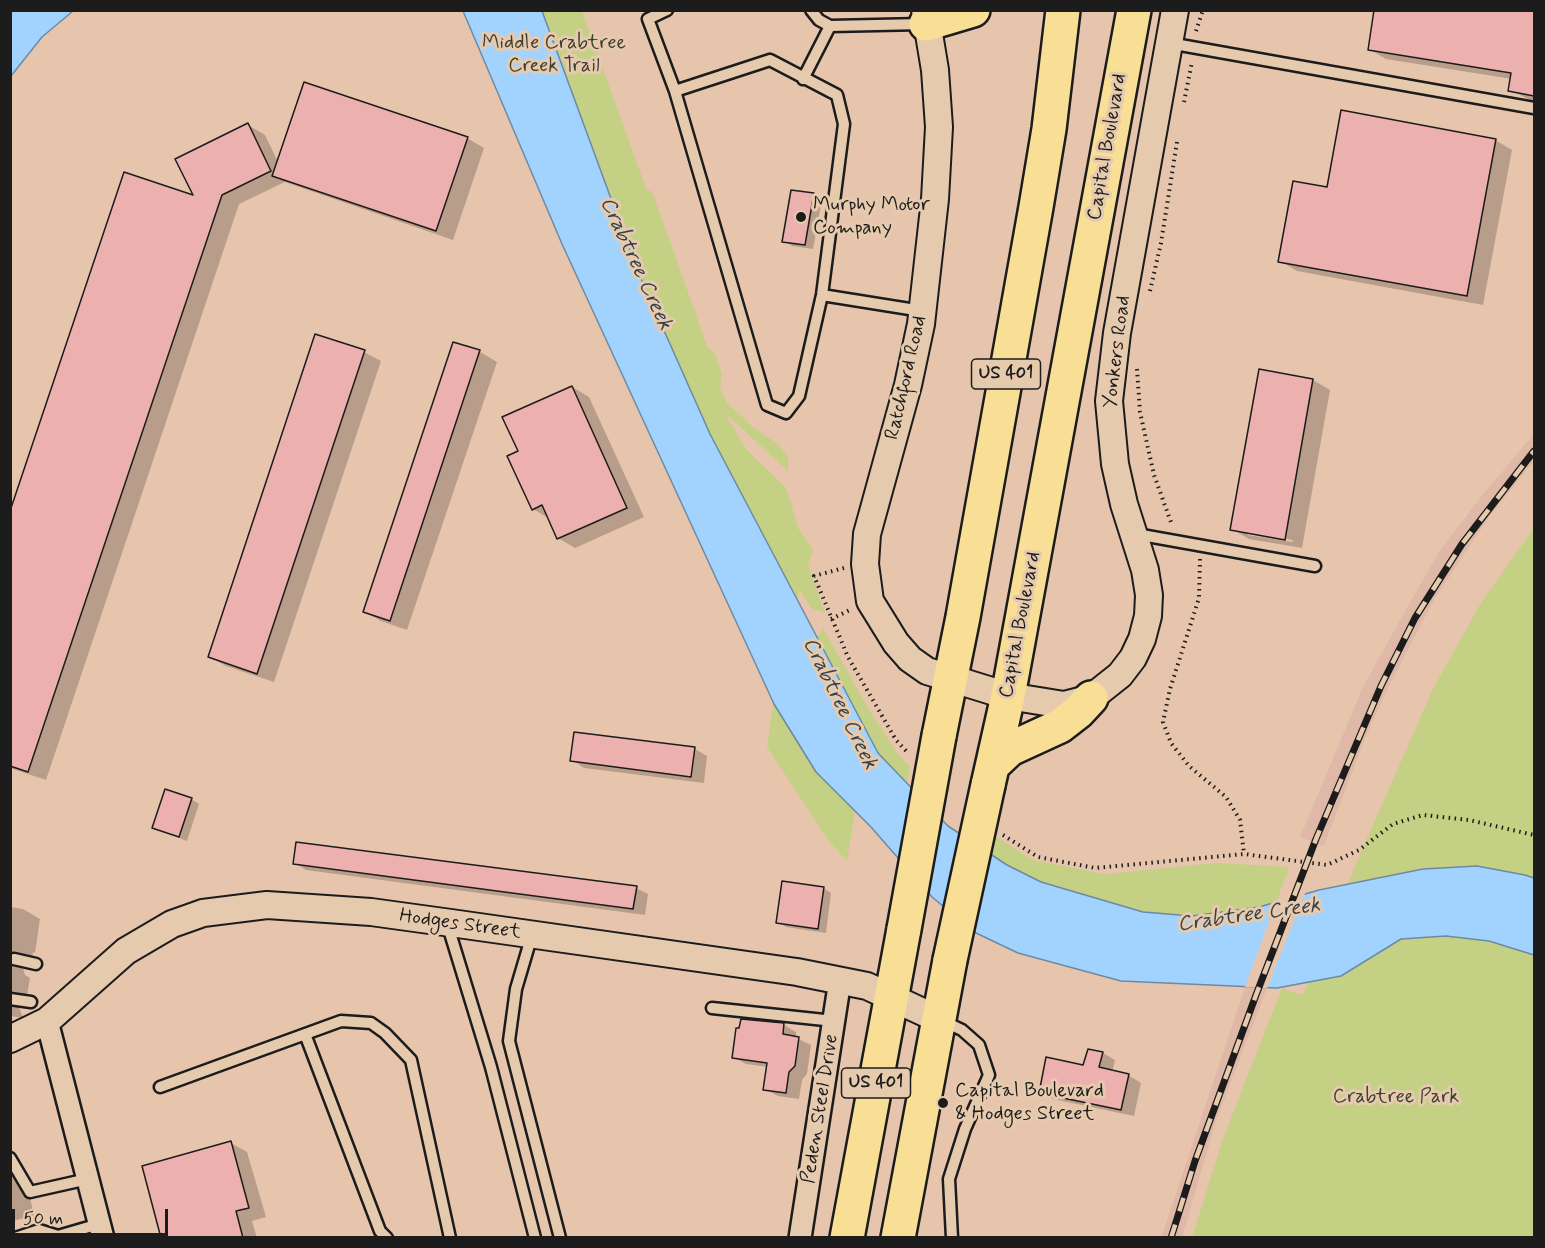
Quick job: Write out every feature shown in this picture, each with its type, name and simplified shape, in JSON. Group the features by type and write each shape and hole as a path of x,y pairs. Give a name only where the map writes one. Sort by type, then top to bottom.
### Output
{"main road":[{"path":"926,17 973,10"},
{"name":"US 401","path":"847,1238 939,736 964,683 1056,78 1063,10"},
{"name":"Capital Boulevard","path":"898,1238 950,960 1008,696 1134,10"},
{"path":"991,775 1019,744 1060,726 1091,698"}],"street":[{"name":"Yonkers Road","path":"964,683 1008,696 1064,705 1091,698 1120,675 1133,658 1142,639 1149,595 1145,570 1132,533 1115,464 1109,401 1117,333 1175,10"},
{"name":"Ratchford Road","path":"926,17 939,127 935,199 922,311 908,385 869,526 865,564 870,601 896,643 923,669 964,683"},
{"name":"Hodges Street","path":"10,1039 39,1012 126,951 172,924 203,914 267,905 304,906 447,922 840,980 867,986 940,1020"},
{"name":"Peden Steel Drive","path":"800,1238 840,980"},
{"path":"39,1012 101,1231"}],"lane":[{"path":"667,10 648,19 675,91 767,405 786,413 799,396 822,295 844,124 837,95 770,60 675,91"},
{"path":"811,10 819,20 830,26 926,17"},
{"path":"803,79 830,26"},
{"path":"1169,42 1534,108"},
{"path":"822,295 922,311"},
{"path":"1132,533 1316,567"},
{"path":"447,922 491,1067 535,1238"},
{"path":"532,934 516,989 509,1041 560,1238"},
{"path":"14,959 36,964"},
{"path":"10,999 39,1012"},
{"path":"711,1008 834,1021"},
{"path":"940,1020 962,1030 980,1046 989,1075 965,1129 949,1179 952,1238"},
{"path":"160,1087 341,1021 371,1023 385,1033 411,1060 450,1238"},
{"path":"305,1034 380,1231 387,1238"},
{"path":"10,1158 30,1192 88,1179"},
{"path":"15,1238 39,1230 57,1236 101,1231"}],"path":[{"path":"1196,33 1203,10"},
{"path":"1187,86 1192,58"},
{"path":"1149,298 1161,243 1178,135"},
{"path":"1138,360 1140,412 1154,475 1173,530"},
{"path":"1195,546 1200,560 1198,598 1170,689 1163,722 1171,744 1190,766 1226,797 1240,820 1244,854"},
{"path":"844,568 814,576 848,657 896,740 913,758"},
{"path":"995,829 1038,857 1095,868 1244,854 1327,865 1359,850 1393,824 1423,815 1469,820 1534,835"}],"shaded area":[{"path":"1534,434 1534,461 1489,517 1434,600 1390,684 1366,736 1324,846 1300,837 1363,687 1439,552 1484,493"},
{"path":"1245,987 1267,988 1216,1121 1182,1237 1161,1238"}],"green space":[{"name":"Middle Crabtree Creek Trail","path":"492,11 582,11 647,191 652,191 707,346 715,354 722,374 720,389 727,403 754,428 778,444 788,456 788,471 724,412 746,449 786,488 799,530 813,550 808,565 825,613 811,608 800,591 782,642"},
{"name":"Crabtree Park","path":"1534,528 1534,1237 1192,1238 1222,1141 1282,988 1303,995 1361,852 1434,687 1482,601"},
{"path":"823,628 867,706 897,753 910,767 907,785 880,768 811,645"},
{"path":"782,642 861,773 847,861 828,840 767,747"},
{"path":"988,831 1032,860 1104,874 1217,863 1289,867 1276,903 1192,916 1143,912 1041,882 1007,865 985,851"}],"water":[{"path":"11,10 73,11 42,37 11,76"},
{"name":"Crabtree Creek","path":"463,11 542,11 638,272 710,434 878,753 948,826 1007,865 1041,882 1143,912 1192,916 1259,907 1319,890 1423,869 1477,866 1525,875 1534,878 1534,955 1489,941 1446,936 1401,939 1341,976 1277,988 1121,981 1018,953 976,933 932,897 871,827 816,772 774,704 562,244"}],"pier":[{"path":"1306,891 1267,988 1245,987 1277,899"}],"building":[{"path":"1374,10 1534,10 1534,96 1508,91 1511,73 1368,50"},
{"path":"304,82 468,137 436,231 272,176"},
{"path":"1341,110 1496,139 1467,296 1278,262 1293,181 1327,187"},
{"path":"248,123 271,171 222,195 28,772 10,766 10,511 124,172 193,195 175,159"},
{"name":"Murphy Motor Company","path":"791,190 814,193 805,245 782,242"},
{"path":"315,334 365,350 257,674 208,657"},
{"path":"453,342 480,350 390,621 363,612"},
{"path":"1259,369 1313,379 1285,540 1230,530"},
{"path":"572,386 627,508 557,539 542,505 532,510 507,456 518,451 502,417"},
{"path":"574,732 695,747 691,777 570,761"},
{"path":"165,789 192,798 179,837 152,828"},
{"path":"296,842 637,886 633,909 293,864"},
{"path":"782,881 824,887 818,929 776,923"},
{"path":"741,1019 784,1023 783,1034 799,1037 795,1066 789,1072 786,1093 763,1090 767,1063 732,1058 736,1028 739,1028"},
{"path":"1088,1049 1103,1052 1099,1067 1129,1074 1121,1110 1039,1093 1046,1057 1083,1065"},
{"path":"231,1141 249,1208 236,1211 243,1238 161,1238 142,1166"}],"railway":[{"path":"1171,1238 1195,1161 1256,995 1316,839 1381,686 1415,618 1462,544 1534,451"}],"place":[{"name":"Murphy Motor Company","path":"801,217"},
{"name":"Capital Boulevard & Hodges Street","path":"943,1103"}]}
